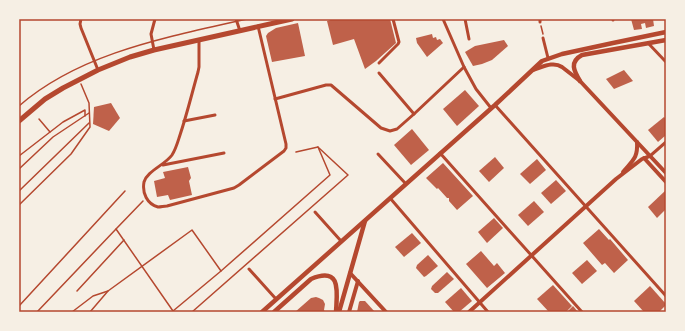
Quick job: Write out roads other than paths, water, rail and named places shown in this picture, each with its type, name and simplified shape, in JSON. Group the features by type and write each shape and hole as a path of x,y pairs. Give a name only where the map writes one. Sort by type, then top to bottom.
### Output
{"main road":[{"path":"19,121 45,99 79,79 130,57 154,50 292,19"},
{"path":"262,312 542,61 548,58 612,43 666,32"},
{"path":"580,81 574,69 574,65 577,59 582,55 666,40"},
{"path":"338,312 364,221"},
{"path":"274,312 311,279 324,276 334,279 336,285 338,312"}],"street":[{"path":"81,19 81,28 98,70"},
{"path":"154,50 151,34 155,19"},
{"path":"379,63 399,42 393,19"},
{"path":"443,19 464,67 476,88 586,206 666,296"},
{"path":"465,19 469,39"},
{"path":"237,20 240,31"},
{"path":"199,40 199,67 174,152 168,160 147,176 144,182 146,198 152,204 159,207 234,188 286,148 258,26"},
{"path":"544,38 548,58"},
{"path":"648,44 666,62"},
{"path":"533,70 552,64 562,67 580,81 666,173"},
{"path":"275,99 326,85 331,85 381,128 387,131 392,131 414,114 464,67"},
{"path":"380,73 414,114"},
{"path":"184,121 215,115"},
{"path":"616,179 636,156 637,142"},
{"path":"469,312 616,179 644,158 650,156 666,142"},
{"path":"162,165 224,153"},
{"path":"440,153 582,312"},
{"path":"378,154 406,184"},
{"path":"644,158 666,182"},
{"path":"390,198 488,312"},
{"path":"315,212 341,241"},
{"path":"249,269 276,299"},
{"path":"350,273 386,312"},
{"path":"349,312 358,281"}],"lane":[{"path":"19,106 45,86 70,71 94,61 137,45 237,20 247,19"}]}
